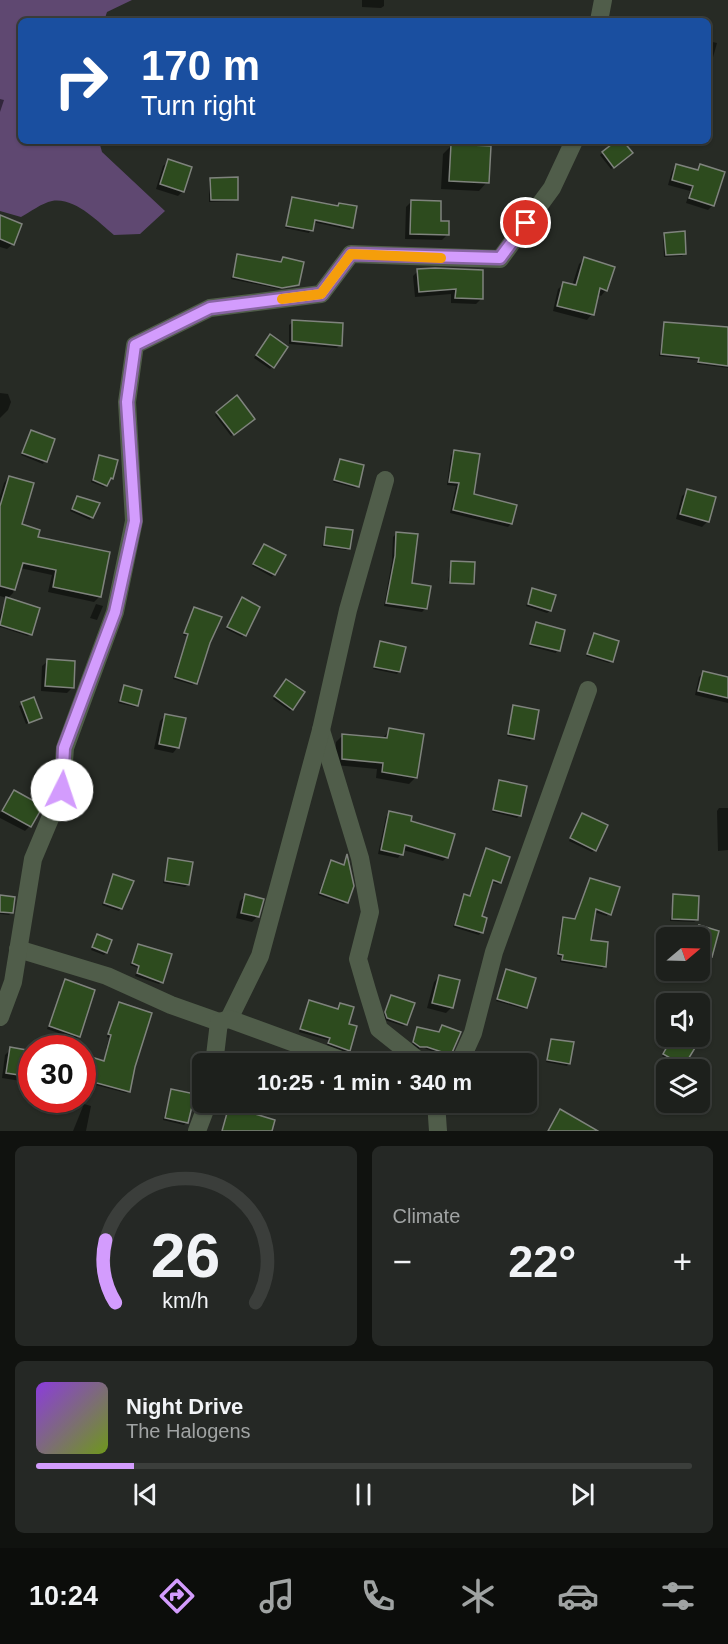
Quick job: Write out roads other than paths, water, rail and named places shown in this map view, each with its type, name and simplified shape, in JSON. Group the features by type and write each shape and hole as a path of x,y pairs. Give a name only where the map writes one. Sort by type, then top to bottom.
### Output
{"street":[{"path":"600,18 603,0"},
{"path":"0,1017 13,982 33,859 62,790 64,748 115,612 135,521 127,402 135,345 210,308 321,294 351,254 500,258 552,188 573,144"},
{"path":"216,1053 224,1020 260,956 321,730 348,610 385,480"},
{"path":"464,1053 473,1033 494,952 588,690"},
{"path":"321,730 360,858 370,912 358,959 379,1029 409,1053"},
{"path":"18,949 107,976 153,998 320,1053"},
{"path":"197,1131 204,1113"},
{"path":"436,1113 438,1131"}]}
